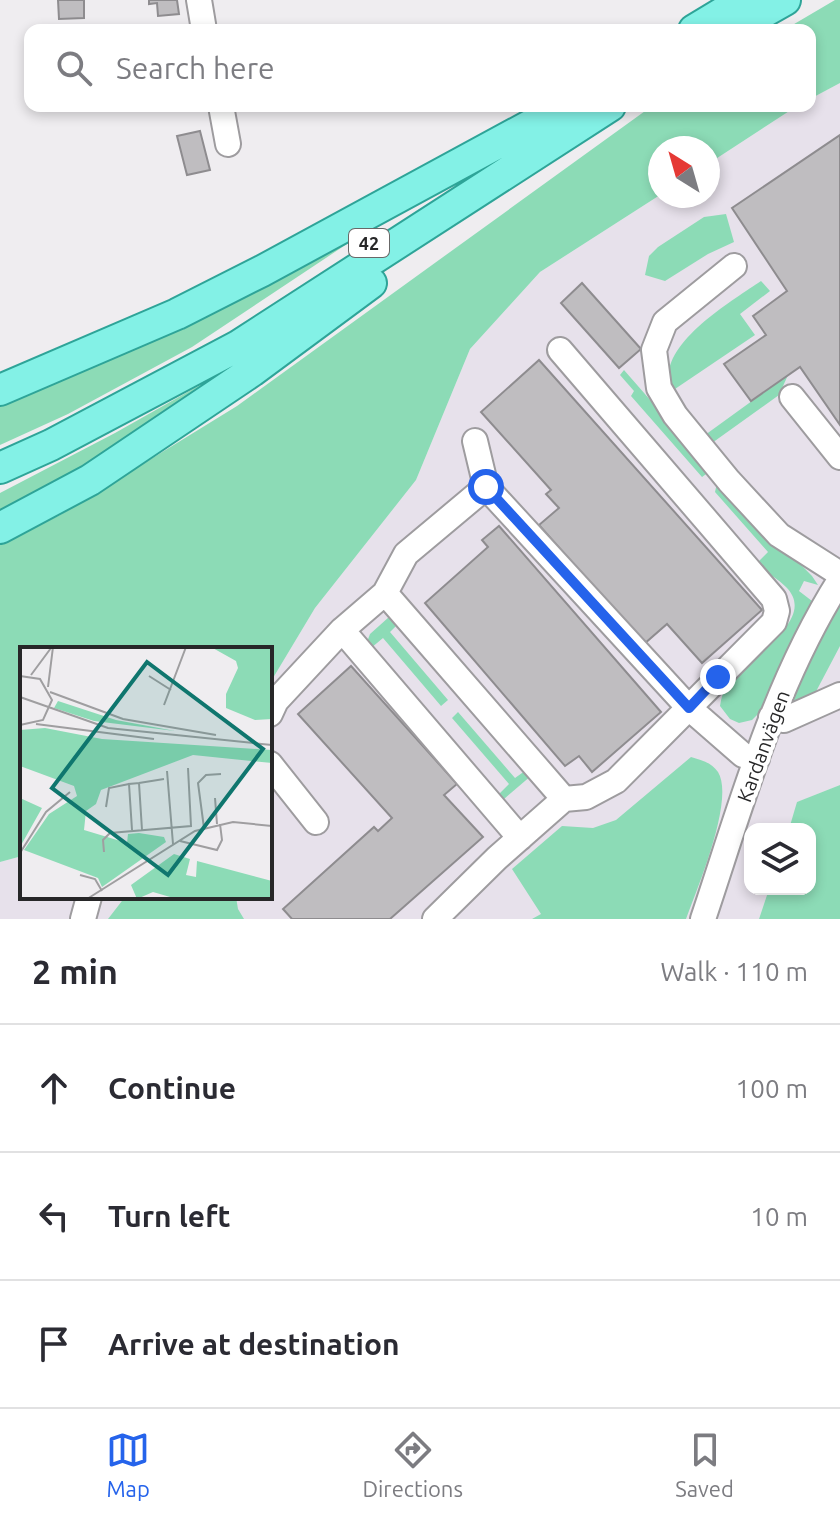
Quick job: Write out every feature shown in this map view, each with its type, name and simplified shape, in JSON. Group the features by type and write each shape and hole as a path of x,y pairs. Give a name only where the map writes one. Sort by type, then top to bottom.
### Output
{"main road":[{"path":"704,24 744,0"},
{"path":"743,24 785,0"},
{"path":"0,390 205,300 555,112"},
{"name":"42","path":"167,382 564,112"},
{"name":"42","path":"0,468 65,438 238,346 601,112"},
{"path":"0,528 90,480 252,371 551,145"}],"street":[{"path":"199,0 203,24"},
{"path":"222,112 228,144"},
{"path":"734,266 665,322 654,350 659,388 675,415 729,481 779,535 840,577"},
{"path":"435,919 564,799 586,797 616,781 774,622 777,611 774,599 560,350"},
{"path":"792,397 840,457"},
{"path":"475,441 486,487 689,708 743,755 757,759"},
{"path":"272,710 276,701 342,630 385,593 406,554 486,487"},
{"name":"Kardanvägen","path":"703,919 771,717 813,623 840,577"},
{"path":"385,593 564,799"},
{"path":"342,630 520,838"},
{"path":"771,717 784,720 840,695"},
{"path":"272,767 316,822"},
{"path":"83,919 88,899"}],"shaded area":[{"path":"840,83 840,785 798,802 791,823 744,823 744,895 767,895 759,919 0,919 0,862 20,857 20,899 272,899 272,680 315,608 416,480 470,349 540,272 648,203 648,208 720,208 720,156 788,112 816,112 816,96"}],"green space":[{"path":"840,0 840,83 816,96 816,24 794,24"},
{"path":"644,112 788,112 720,156 720,136 648,136 648,203 540,272 470,349 416,480 315,608 272,680 272,647 20,647 20,857 0,862 0,543 60,515 237,406"},
{"path":"726,214 734,242 665,281 645,275 649,256 658,247 704,217"},
{"path":"371,228 192,347 68,414 0,445 0,401"},
{"path":"761,281 770,291 740,314 755,335 672,391 669,375 673,358 683,343 715,313"},
{"path":"232,367 125,445 0,515 0,493"},
{"path":"624,370 741,504 818,585 804,581 799,591 812,601 759,713 752,720 739,723 730,719 720,706 723,694 736,672 787,626 794,613 794,600 786,587 755,565 768,552 715,492 717,483 709,472 702,477 631,396 634,391 620,375"},
{"path":"788,375 779,395 712,443 705,435"},
{"path":"840,605 840,646 811,701 789,706 810,656"},
{"path":"389,617 397,617 401,621 390,632 448,700 441,706 383,638 371,648 367,642 370,634"},
{"path":"458,712 515,778 529,768 532,775 504,799 498,795 509,784 452,718"},
{"path":"691,757 702,760 718,772 722,802 712,844 686,919 532,919 541,914 512,869 562,826 593,828 616,820"},
{"path":"840,785 840,919 759,919 767,895 816,895 816,823 791,823 797,802"},
{"path":"123,899 236,899 244,919 108,919"}],"building":[{"path":"58,0 84,0 84,18 59,19"},
{"path":"149,0 177,0 179,14 158,16 157,3 149,4"},
{"path":"200,131 210,170 187,175 177,136"},
{"path":"840,135 840,425 800,367 751,401 724,364 766,335 753,316 787,291 732,208"},
{"path":"582,283 641,349 619,368 561,303"},
{"path":"539,360 762,610 702,663 667,624 644,644 539,525 559,508 546,494 551,490 481,412"},
{"path":"499,526 661,712 592,772 579,756 565,766 425,603 488,547 482,540"},
{"path":"351,666 457,784 444,795 483,837 390,919 292,919 283,909 374,827 378,831 392,818 298,714"}],"route":[{"path":"486,487 689,708 718,677"}]}
